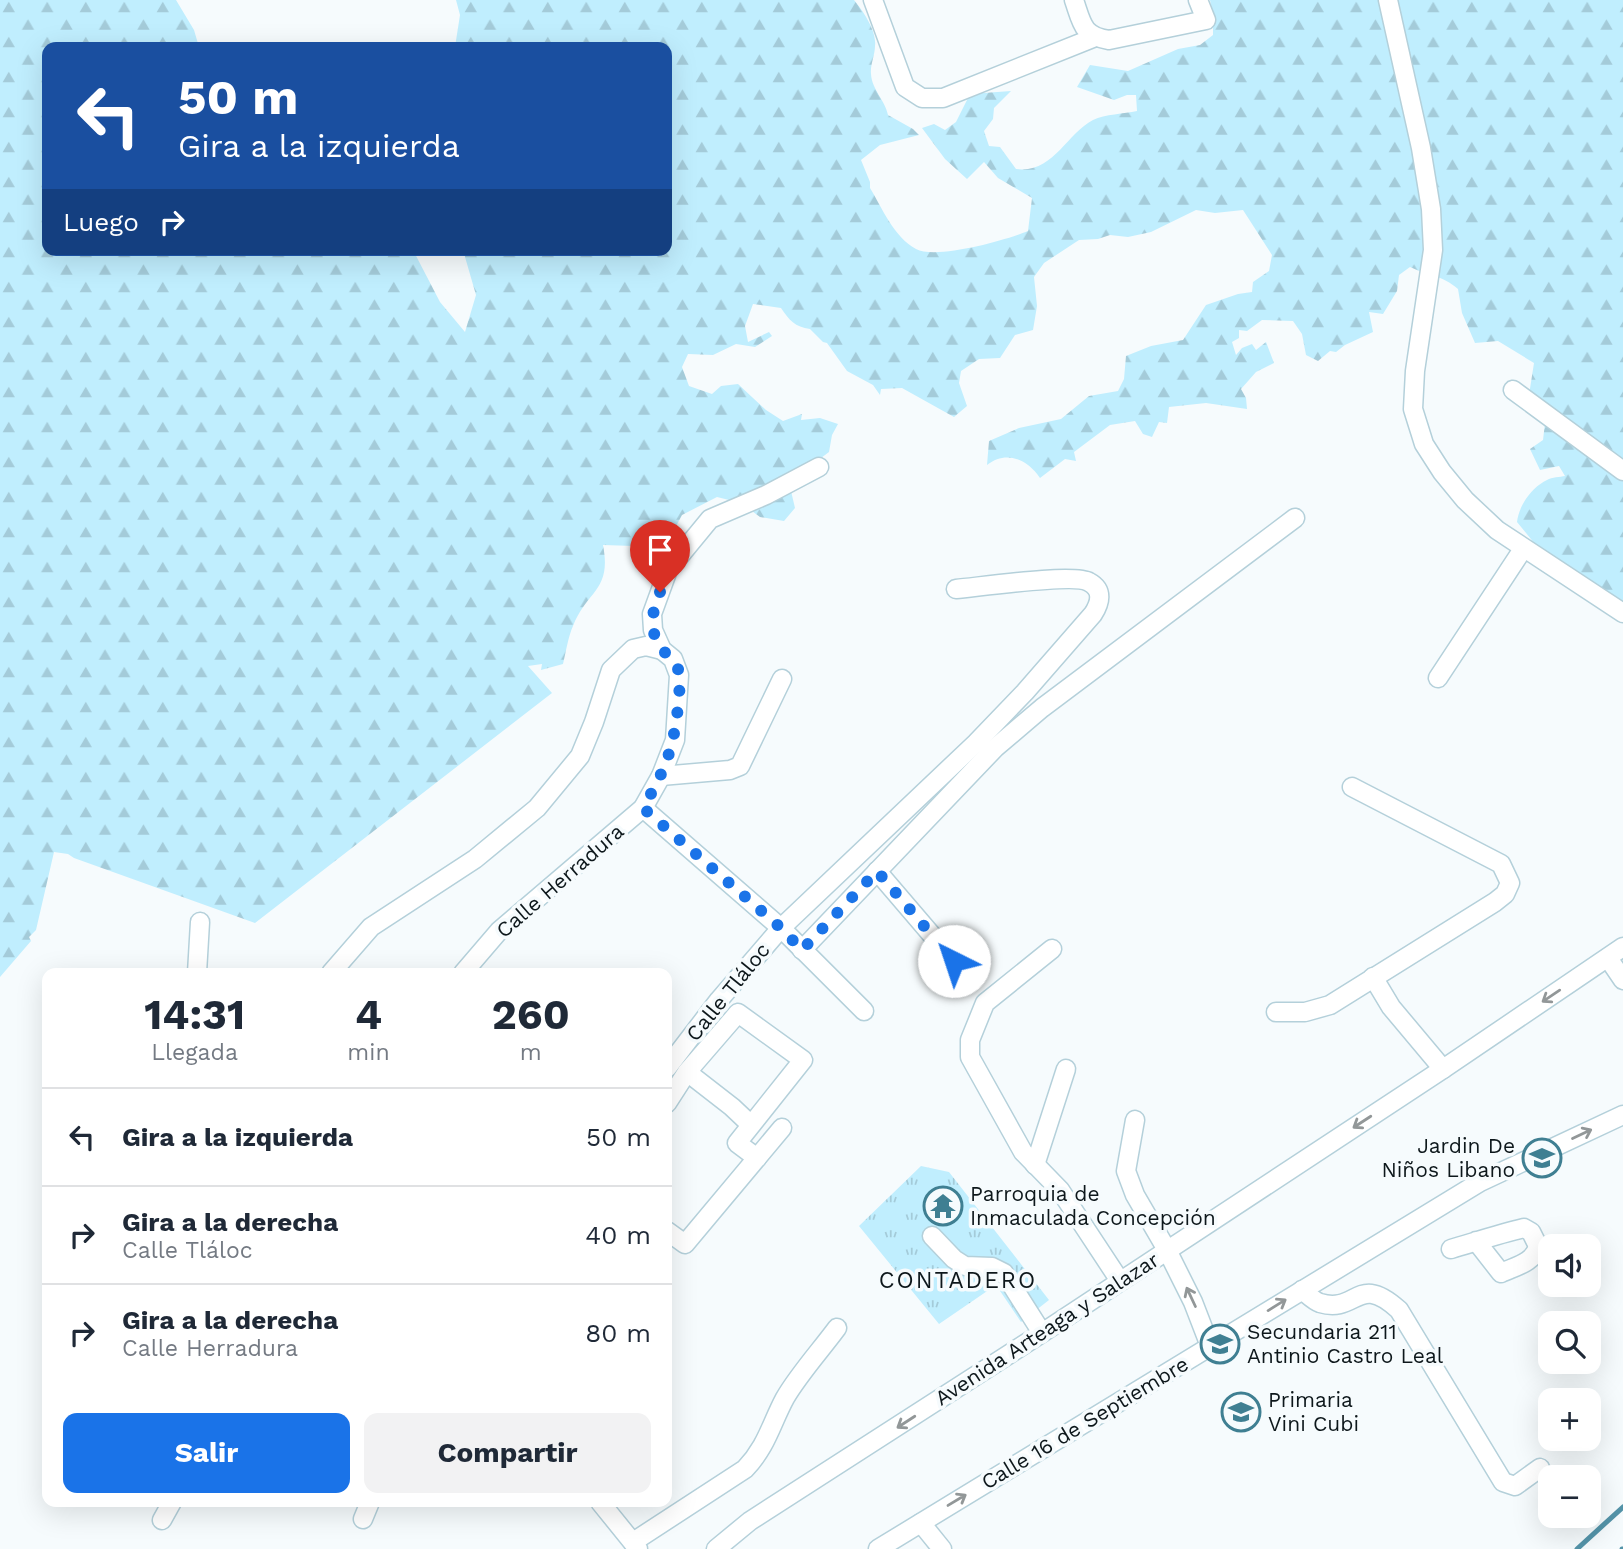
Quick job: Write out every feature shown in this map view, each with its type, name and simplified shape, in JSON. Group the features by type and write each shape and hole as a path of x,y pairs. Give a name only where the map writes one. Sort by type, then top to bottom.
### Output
{"street":[{"path":"873,0 905,87 922,99 943,98 1093,38 1109,40 1206,20 1198,0"},
{"path":"1074,0 1084,29 1093,38"},
{"path":"1388,0 1421,148 1431,209 1433,250 1415,371 1413,409 1424,444 1442,472 1497,530 1523,549 1621,607"},
{"path":"1513,390 1623,471"},
{"name":"Calle Herradura","path":"467,968 499,931 643,808 662,776 674,740 679,693 678,667 662,650 653,630 652,614 668,570 710,519 819,467"},
{"path":"802,950 1004,740 1042,708 1294,518"},
{"path":"1438,678 1523,549"},
{"path":"864,1011 781,928 976,743 1093,614 1099,604 1100,595 1090,582 1082,579 1041,580 956,589"},
{"path":"335,968 371,927 475,859 537,808 580,756 611,670 633,649 646,646 662,650"},
{"path":"662,776 730,770 740,766 782,679"},
{"path":"1276,1012 1305,1012 1330,1004 1495,902 1505,894 1510,883 1501,864 1352,787"},
{"name":"Calle Tláloc","path":"643,808 781,928 719,999 672,1061"},
{"path":"877,871 954,961"},
{"path":"197,968 200,922"},
{"name":"Avenida Arteaga y Salazar","path":"716,1549 750,1521 1042,1333 1623,947"},
{"path":"1052,949 985,1003 970,1040 970,1057 1023,1152 1060,1190 1121,1281"},
{"path":"1608,958 1623,980"},
{"path":"1373,977 1391,1007 1443,1069"},
{"path":"719,999 803,1060 737,1143 757,1158"},
{"path":"672,1095 687,1072 737,1013"},
{"path":"1035,1165 1066,1069"},
{"path":"687,1072 750,1124"},
{"name":"Calle 16 de Septiembre","path":"878,1549 1480,1182 1623,1115"},
{"path":"1135,1120 1126,1171 1135,1195 1194,1301 1210,1346"},
{"path":"672,1235 685,1244 782,1128"},
{"path":"932,1236 954,1259 965,1266 992,1267 1004,1273 1042,1333"},
{"path":"1451,1250 1476,1241"},
{"path":"1302,1290 1318,1303 1338,1305 1368,1292 1383,1296 1399,1310 1503,1482 1515,1486 1538,1469"},
{"path":"604,1507 636,1546 745,1469 758,1456 786,1397 837,1328"},
{"path":"162,1520 169,1507"},
{"path":"363,1519 368,1507"},
{"path":"921,1523 942,1549"}],"green space":[{"path":"0,0 176,0 194,30 198,42 42,42 42,256 416,256 440,302 465,332 476,295 465,256 672,256 672,42 456,42 460,15 456,0 854,0 874,34 872,80 888,115 919,135 880,145 861,160 870,188 889,221 908,244 926,252 939,252 989,244 1028,231 1032,198 998,178 984,162 967,179 945,159 922,128 934,124 945,130 956,122 970,94 1011,91 994,108 993,119 984,131 989,146 1000,147 1016,169 1029,169 1040,165 1093,120 1137,111 1136,95 1114,100 1077,87 1090,65 1128,71 1178,49 1200,45 1213,35 1210,0 1623,0 1623,611 1539,549 1517,522 1523,503 1536,487 1549,479 1565,476 1559,466 1540,470 1530,449 1543,440 1545,423 1529,395 1534,363 1498,341 1475,343 1462,313 1458,289 1441,278 1410,267 1399,275 1397,291 1383,314 1369,312 1373,332 1336,352 1330,351 1318,361 1306,355 1302,334 1293,321 1262,320 1247,331 1239,330 1239,338 1232,342 1236,355 1242,348 1252,344 1256,350 1266,342 1274,363 1256,372 1241,389 1246,398 1247,409 1206,403 1169,407 1167,423 1159,422 1152,437 1143,434 1135,421 1110,425 1074,452 1076,461 1065,459 1040,478 1029,466 1016,459 1001,458 987,465 989,441 1019,428 1061,419 1089,396 1118,391 1124,379 1126,356 1151,346 1183,340 1206,305 1252,292 1253,282 1269,271 1272,255 1243,210 1215,213 1196,210 1151,232 1128,237 1110,235 1079,240 1044,263 1034,277 1037,306 1033,330 1015,335 1000,358 979,359 961,371 959,383 967,406 954,417 902,388 881,389 880,395 873,385 847,371 827,343 810,329 793,322 781,308 753,304 745,326 748,342 769,332 772,336 755,347 736,344 713,355 688,354 682,367 689,386 712,394 721,386 738,384 766,410 783,421 802,414 801,420 820,418 838,424 832,435 829,452 817,461 791,491 795,508 784,521 760,517 741,503 717,497 682,515 665,547 603,545 605,560 601,581 573,626 563,664 541,670 542,664 528,666 552,693 255,923 68,854 54,852 36,930 29,937 31,941 0,977"},
{"path":"921,1166 949,1172 1049,1300 1021,1322 996,1285 939,1324 859,1226"}],"waterway":[{"path":"1577,1549 1623,1507"}],"place":[{"name":"Jardin De Niños Libano","path":"1542,1158"},
{"name":"Parroquia de Inmaculada Concepción","path":"943,1206"},
{"name":"Secundaria 211 Antinio Castro Leal","path":"1220,1344"},
{"name":"Primaria Vini Cubi","path":"1241,1412"}],"district":[{"name":"CONTADERO","path":"958,1280"}],"route":[{"path":"660,592 652,614 653,630 662,650 678,667 679,693 674,740 662,776 643,808 781,928 802,950 877,871 954,961"}]}
